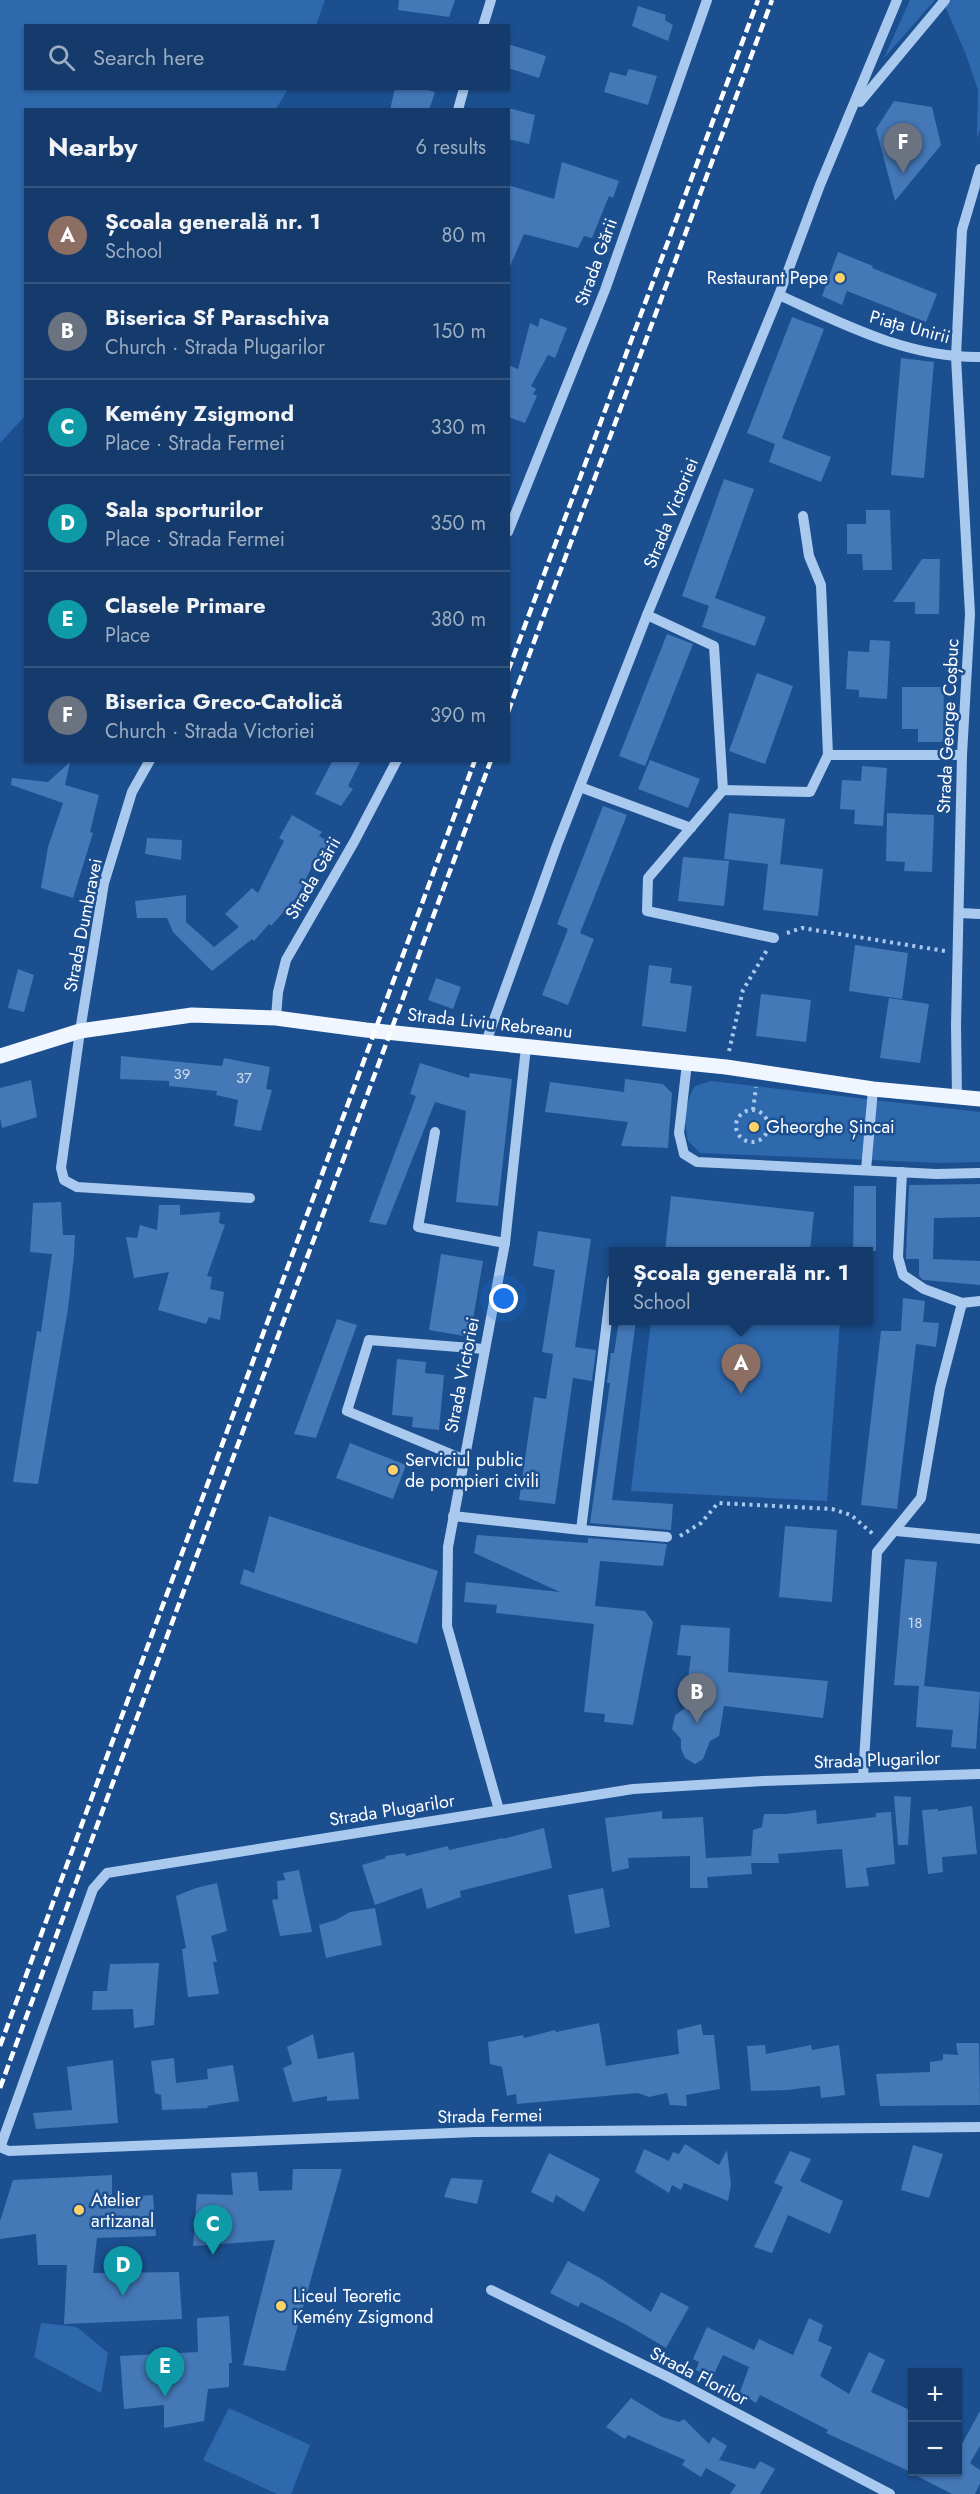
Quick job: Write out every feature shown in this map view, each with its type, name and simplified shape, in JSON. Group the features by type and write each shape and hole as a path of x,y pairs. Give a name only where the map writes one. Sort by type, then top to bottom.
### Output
{"main road":[{"name":"Strada Liviu Rebreanu","path":"0,1056 80,1031 192,1015 276,1018 366,1030 726,1067 873,1089 980,1099"}],"street":[{"path":"484,24 490,0"},
{"name":"Strada Gării","path":"510,527 605,290 707,0"},
{"name":"Strada Victoriei","path":"486,1042 580,787 647,615 779,295 820,184 854,109 897,0"},
{"path":"854,109 945,0"},
{"path":"459,108 463,90"},
{"name":"Piața Unirii","path":"779,295 877,339 956,357 962,230 980,169"},
{"path":"956,357 980,357"},
{"name":"Strada George Coșbuc","path":"956,357 975,613 962,755 957,1096"},
{"path":"723,790 810,792 828,755 820,585 809,556 803,516"},
{"path":"647,615 714,646 723,790 648,878 647,912 774,938"},
{"path":"828,755 962,755"},
{"name":"Strada Dumbravei","path":"149,762 132,792 104,883 61,1168 64,1180 77,1186 250,1198"},
{"name":"Strada Gării","path":"276,1018 278,992 285,960 354,842 396,762"},
{"path":"580,787 691,828"},
{"path":"959,913 980,914"},
{"name":"Strada Victoriei","path":"499,1810 447,1626 448,1547 505,1243 526,1047"},
{"path":"687,1063 679,1133 684,1154 697,1162 902,1172 980,1173"},
{"path":"866,1170 873,1089"},
{"path":"435,1132 418,1227 505,1243"},
{"path":"902,1172 898,1257 903,1275 924,1289 962,1303 980,1300"},
{"path":"863,1777 877,1552 921,1498 940,1388 962,1303"},
{"path":"581,1530 609,1304"},
{"path":"463,1459 347,1411 369,1340 484,1349"},
{"path":"453,1516 667,1537"},
{"path":"896,1531 980,1539"},
{"name":"Strada Plugarilor","path":"2,2148 2,2141 93,1889 107,1873 633,1789 863,1777 980,1774"},
{"name":"Strada Fermei","path":"2,2148 9,2151 474,2132 980,2127"},
{"name":"Strada Florilor","path":"491,2290 668,2377 890,2494"}],"path":[{"path":"726,1067 742,990 774,938 802,927 958,954"},
{"path":"758,1111 766,1118 766,1132 760,1139 749,1141 737,1131 737,1120 744,1112 758,1111"},
{"path":"667,1537 683,1535 701,1523 718,1503 832,1509 851,1515 883,1543"}],"shaded area":[{"path":"0,0 325,0 316,24 24,24 24,90 287,90 277,108 24,108 24,417 0,443"},
{"path":"910,0 935,0 884,58"},
{"path":"951,0 980,0 980,130 977,138 978,90 945,6"},
{"path":"711,1081 980,1112 980,1162 942,1163 700,1153 688,1141 684,1115 695,1086"},
{"path":"651,1325 840,1325 827,1501 631,1491"},
{"path":"41,2323 77,2327 108,2353 101,2393 34,2357"},
{"path":"229,2408 310,2445 291,2494 277,2494 203,2460"}],"building":[{"path":"399,0 455,0 449,17 398,10"},
{"path":"638,6 666,15 665,20 673,25 668,41 632,26"},
{"path":"510,45 546,56 539,78 510,69"},
{"path":"629,69 657,76 648,105 604,92 610,72 626,76"},
{"path":"395,90 435,92 430,108 390,108"},
{"path":"894,101 932,107 941,145 895,201 876,129"},
{"path":"510,109 535,115 529,144 510,139"},
{"path":"562,162 619,181 613,198 609,196 592,238 584,236 578,248 524,234 510,266 510,186 554,199"},
{"path":"838,252 937,294 926,322 847,291 842,305 822,296"},
{"path":"792,317 824,329 782,438 831,457 821,482 769,462 775,444 747,433"},
{"path":"540,318 567,328 555,358 548,355 531,386 536,389 533,394 537,396 525,423 510,418 510,366 518,369 530,323 538,327"},
{"path":"901,358 934,362 924,478 891,475"},
{"path":"724,479 754,489 715,598 766,617 755,646 702,627 709,606 682,596"},
{"path":"866,510 890,510 892,570 863,570 862,554 847,554 847,524 866,524"},
{"path":"922,559 940,559 939,614 915,614 915,602 893,602"},
{"path":"667,634 693,644 645,766 619,756"},
{"path":"870,640 890,641 887,699 859,697 859,690 846,689 848,651 869,652"},
{"path":"757,673 793,686 765,764 729,751"},
{"path":"902,687 944,687 943,742 918,742 918,729 902,729"},
{"path":"650,760 700,779 688,808 638,789"},
{"path":"70,762 65,785 99,795 90,832 93,833 73,898 41,888 48,847 63,803 11,785 12,778 48,782"},
{"path":"332,762 360,762 348,786 353,789 341,806 315,794"},
{"path":"862,766 887,768 883,826 854,824 855,810 840,809 842,780 861,781"},
{"path":"603,806 627,815 580,933 594,939 568,1005 542,995 568,929 557,924"},
{"path":"729,813 785,819 780,864 823,869 818,916 763,910 768,864 724,859"},
{"path":"887,813 934,815 932,872 904,871 905,862 886,861"},
{"path":"292,815 322,832 319,836 331,843 320,862 316,859 296,898 271,926 269,924 254,941 252,939 212,971 173,932 167,918 137,918 135,901 186,895 186,922 214,947 239,927 225,914 252,888 258,893 284,841 279,838"},
{"path":"147,838 182,840 181,860 145,854"},
{"path":"683,857 729,861 724,906 678,901"},
{"path":"855,945 908,953 902,999 849,991"},
{"path":"649,965 672,968 670,983 692,986 686,1032 642,1026"},
{"path":"18,969 34,975 24,1012 8,1008"},
{"path":"436,978 461,987 453,1009 428,1000"},
{"path":"761,994 811,1000 806,1042 756,1036"},
{"path":"889,998 929,1004 920,1063 880,1058"},
{"path":"121,1056 222,1066 224,1058 270,1067 266,1089 272,1090 261,1131 234,1126 238,1100 216,1095 217,1091 169,1086 169,1081 120,1079"},
{"path":"420,1063 469,1078 470,1073 512,1079 498,1206 456,1202 466,1111 435,1102 386,1225 369,1222 416,1096 410,1094"},
{"path":"625,1079 663,1084 672,1093 668,1148 621,1146 628,1122 545,1112 550,1082 624,1092"},
{"path":"31,1080 37,1117 2,1128 0,1088"},
{"path":"980,1184 980,1217 934,1218 933,1259 980,1261 980,1285 923,1280 919,1276 919,1259 906,1259 909,1185"},
{"path":"854,1186 876,1186 876,1251 873,1251 873,1247 853,1247"},
{"path":"671,1196 814,1212 810,1247 665,1247"},
{"path":"61,1202 63,1235 75,1235 74,1255 68,1309 38,1484 13,1482 37,1331 41,1332 52,1254 30,1252 33,1203"},
{"path":"159,1205 180,1205 180,1215 220,1212 219,1223 225,1225 207,1276 212,1277 210,1289 224,1292 220,1320 209,1317 206,1324 158,1310 169,1272 134,1278 126,1237 137,1238 140,1225 157,1230"},
{"path":"538,1231 591,1239 575,1347 596,1350 592,1381 573,1378 555,1504 519,1500 534,1397 546,1399 553,1354 542,1352 555,1270 533,1266"},
{"path":"441,1254 483,1261 470,1337 429,1330"},
{"path":"903,1298 925,1301 923,1322 939,1323 936,1347 916,1344 897,1509 861,1505 881,1331 901,1331"},
{"path":"337,1319 357,1325 316,1438 294,1434"},
{"path":"618,1325 635,1325 612,1500 673,1504 671,1530 590,1523 610,1383 607,1383 611,1353 614,1353"},
{"path":"397,1359 426,1362 425,1373 444,1375 439,1430 412,1427 413,1417 392,1415"},
{"path":"350,1443 406,1465 393,1499 336,1478"},
{"path":"269,1516 438,1571 417,1644 240,1584 244,1569 254,1573"},
{"path":"785,1526 837,1530 832,1602 779,1597"},
{"path":"477,1535 588,1543 588,1538 667,1544 663,1566 600,1561 595,1606 645,1611 653,1622 633,1725 604,1722 605,1714 584,1712 594,1624 496,1613 497,1605 464,1602 466,1582 560,1592 474,1553"},
{"path":"905,1559 937,1562 924,1686 980,1692 976,1749 951,1747 953,1730 916,1727 919,1686 894,1685"},
{"path":"681,1625 730,1628 728,1672 828,1681 823,1718 724,1706 719,1736 710,1741 703,1759 695,1764 685,1758 681,1749 681,1739 672,1729 675,1715 684,1709 691,1656 677,1655"},
{"path":"894,1796 911,1797 908,1845 898,1845"},
{"path":"972,1806 977,1854 942,1857 943,1872 928,1874 922,1810 938,1809 938,1811"},
{"path":"816,1810 817,1824 876,1817 876,1813 891,1812 895,1864 866,1868 869,1886 846,1888 842,1849 778,1854 779,1863 751,1863 752,1874 707,1877 708,1888 690,1888 690,1856 628,1858 629,1868 612,1872 605,1818 662,1811 662,1819 703,1817 706,1858 751,1856 751,1859 753,1830 762,1827 764,1814"},
{"path":"544,1828 552,1868 460,1891 461,1897 427,1909 422,1888 375,1905 362,1865 386,1858 385,1856 405,1853 406,1856 448,1846 449,1850"},
{"path":"299,1870 312,1932 280,1936 272,1900 278,1899 277,1881 285,1880 283,1873"},
{"path":"217,1883 227,1931 211,1936 217,1962 213,1962 219,1994 188,1997 182,1949 186,1948 176,1896"},
{"path":"603,1888 610,1927 575,1934 568,1895"},
{"path":"375,1908 382,1945 326,1958 319,1925 336,1920 350,1912"},
{"path":"159,1963 154,2025 134,2028 133,2009 92,2010 93,1991 107,1991 110,1964"},
{"path":"599,2023 606,2066 679,2054 677,2030 701,2024 703,2035 714,2035 720,2089 686,2095 687,2106 670,2105 667,2093 649,2097 638,2093 517,2104 516,2094 507,2096 502,2067 490,2064 488,2042 523,2035 524,2038"},
{"path":"313,2034 318,2059 354,2052 359,2099 327,2101 327,2096 293,2102 283,2068 292,2064 287,2047"},
{"path":"956,2043 979,2043 980,2105 880,2106 876,2074 930,2072 930,2062 943,2060 943,2054 958,2055"},
{"path":"765,2045 766,2054 811,2045 812,2050 839,2045 845,2095 821,2098 820,2086 751,2091 747,2046"},
{"path":"174,2058 176,2083 208,2079 207,2069 233,2065 239,2101 207,2106 208,2108 162,2110 161,2095 155,2093 151,2061"},
{"path":"113,2060 118,2123 36,2129 33,2113 72,2110 67,2067"},
{"path":"685,2144 719,2165 727,2150 731,2184 728,2201 684,2183 681,2190 672,2185 669,2193 635,2172 644,2149 669,2161 673,2152 679,2154"},
{"path":"913,2145 943,2154 929,2198 901,2190"},
{"path":"790,2151 811,2159 800,2181 843,2201 830,2234 788,2215 772,2253 754,2247 783,2187 774,2183"},
{"path":"549,2153 600,2179 584,2212 556,2195 553,2203 531,2192"},
{"name":"Liceul Teoretic Kemény Zsigmond","path":"293,2169 342,2169 285,2371 243,2365 275,2240 193,2246 197,2194 233,2195 231,2173 257,2172 259,2191 292,2190"},
{"name":"Atelier artizanal","path":"112,2175 112,2198 153,2195 156,2236 97,2238 93,2273 179,2272 182,2319 64,2324 67,2265 38,2265 36,2234 0,2239 0,2221 13,2180"},
{"path":"451,2178 483,2180 477,2204 444,2197"},
{"path":"568,2261 600,2278 651,2312 661,2292 689,2307 666,2348 581,2302 578,2307 550,2293"},
{"path":"229,2316 232,2363 229,2363 229,2387 208,2389 204,2421 164,2428 164,2405 124,2409 120,2356 198,2352 197,2318"},
{"path":"809,2318 823,2325 818,2341 832,2347 820,2376 849,2394 869,2352 885,2360 871,2392 908,2409 908,2471 826,2433 828,2430 760,2395 756,2403 740,2392 749,2367 723,2355 712,2378 696,2370 699,2362 693,2359 707,2327 754,2350 759,2339 793,2355"},
{"path":"631,2398 662,2417 679,2422 684,2419 709,2444 713,2437 727,2446 719,2460 755,2469 760,2461 775,2469 760,2494 730,2494 736,2485 706,2468 701,2477 682,2465 685,2460 628,2435 625,2439 606,2427"},
{"path":"980,2411 980,2446 970,2463 980,2470 980,2483 975,2494 952,2494 917,2476 962,2476 962,2444"}],"railway":[{"path":"510,666 758,0"},
{"path":"510,707 772,0"},
{"path":"0,2046 474,762"},
{"path":"0,2088 490,762"}],"place":[{"name":"Biserica Greco-Catolică","path":"903,173"},
{"name":"Restaurant Pepe","path":"840,278"},
{"name":"Gheorghe Șincai","path":"754,1127"},
{"name":"Școala generală nr. 1","path":"741,1394"},
{"name":"Serviciul public de pompieri civili","path":"393,1470"},
{"name":"Biserica Sf Paraschiva","path":"697,1723"},
{"name":"Atelier artizanal","path":"79,2210"},
{"name":"Kemény Zsigmond","path":"213,2255"},
{"name":"Sala sporturilor","path":"123,2296"},
{"name":"Liceul Teoretic Kemény Zsigmond","path":"281,2306"},
{"name":"Clasele Primare","path":"165,2397"}]}
